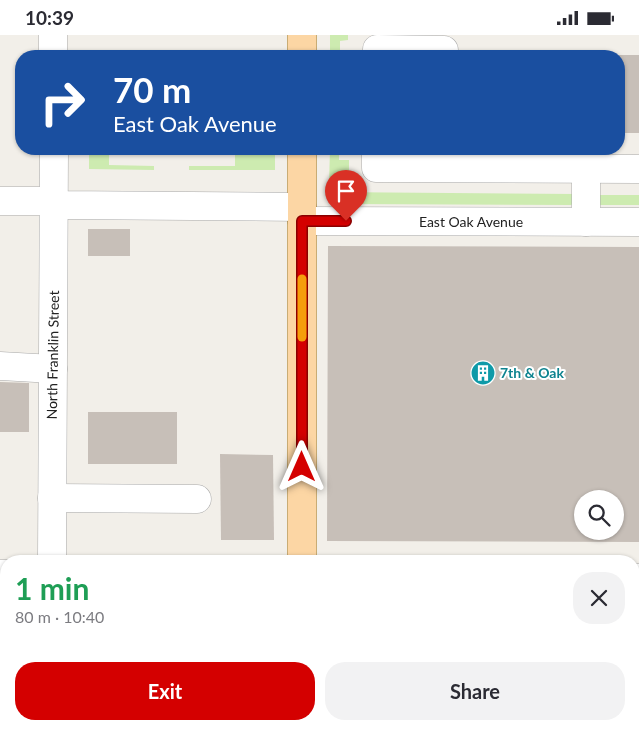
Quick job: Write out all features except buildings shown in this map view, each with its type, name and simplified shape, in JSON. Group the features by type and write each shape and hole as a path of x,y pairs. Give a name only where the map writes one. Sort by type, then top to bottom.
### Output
{"main road":[{"path":"302,35 302,50"},
{"path":"302,155 302,555"}],"street":[{"path":"53,35 53,50"},
{"path":"377,50 444,50"},
{"name":"North Franklin Street","path":"52,555 54,155"},
{"path":"376,155 376,168 444,159 586,169 639,169"},
{"path":"586,169 586,222"},
{"name":"East Oak Avenue","path":"0,201 54,201 59,205 302,214 639,222"},
{"path":"0,366 53,369"},
{"path":"52,498 197,499"}],"green space":[{"path":"330,35 348,35 348,40 340,41 340,50 330,50"},
{"path":"89,155 109,155 109,165 154,166 154,170 89,169"},
{"path":"235,155 275,155 275,170 189,170 189,166 235,166"},
{"path":"330,155 339,155 339,160 349,160 349,184 329,184"},
{"path":"328,192 576,194 576,202 571,205 344,204 328,198"},
{"path":"596,195 639,195 639,205 600,205 596,202"}],"slow traffic":[{"path":"302,279 302,337"}],"place":[{"name":"7th & Oak","path":"483,373"}],"route":[{"path":"302,467 302,221 346,221"}]}
